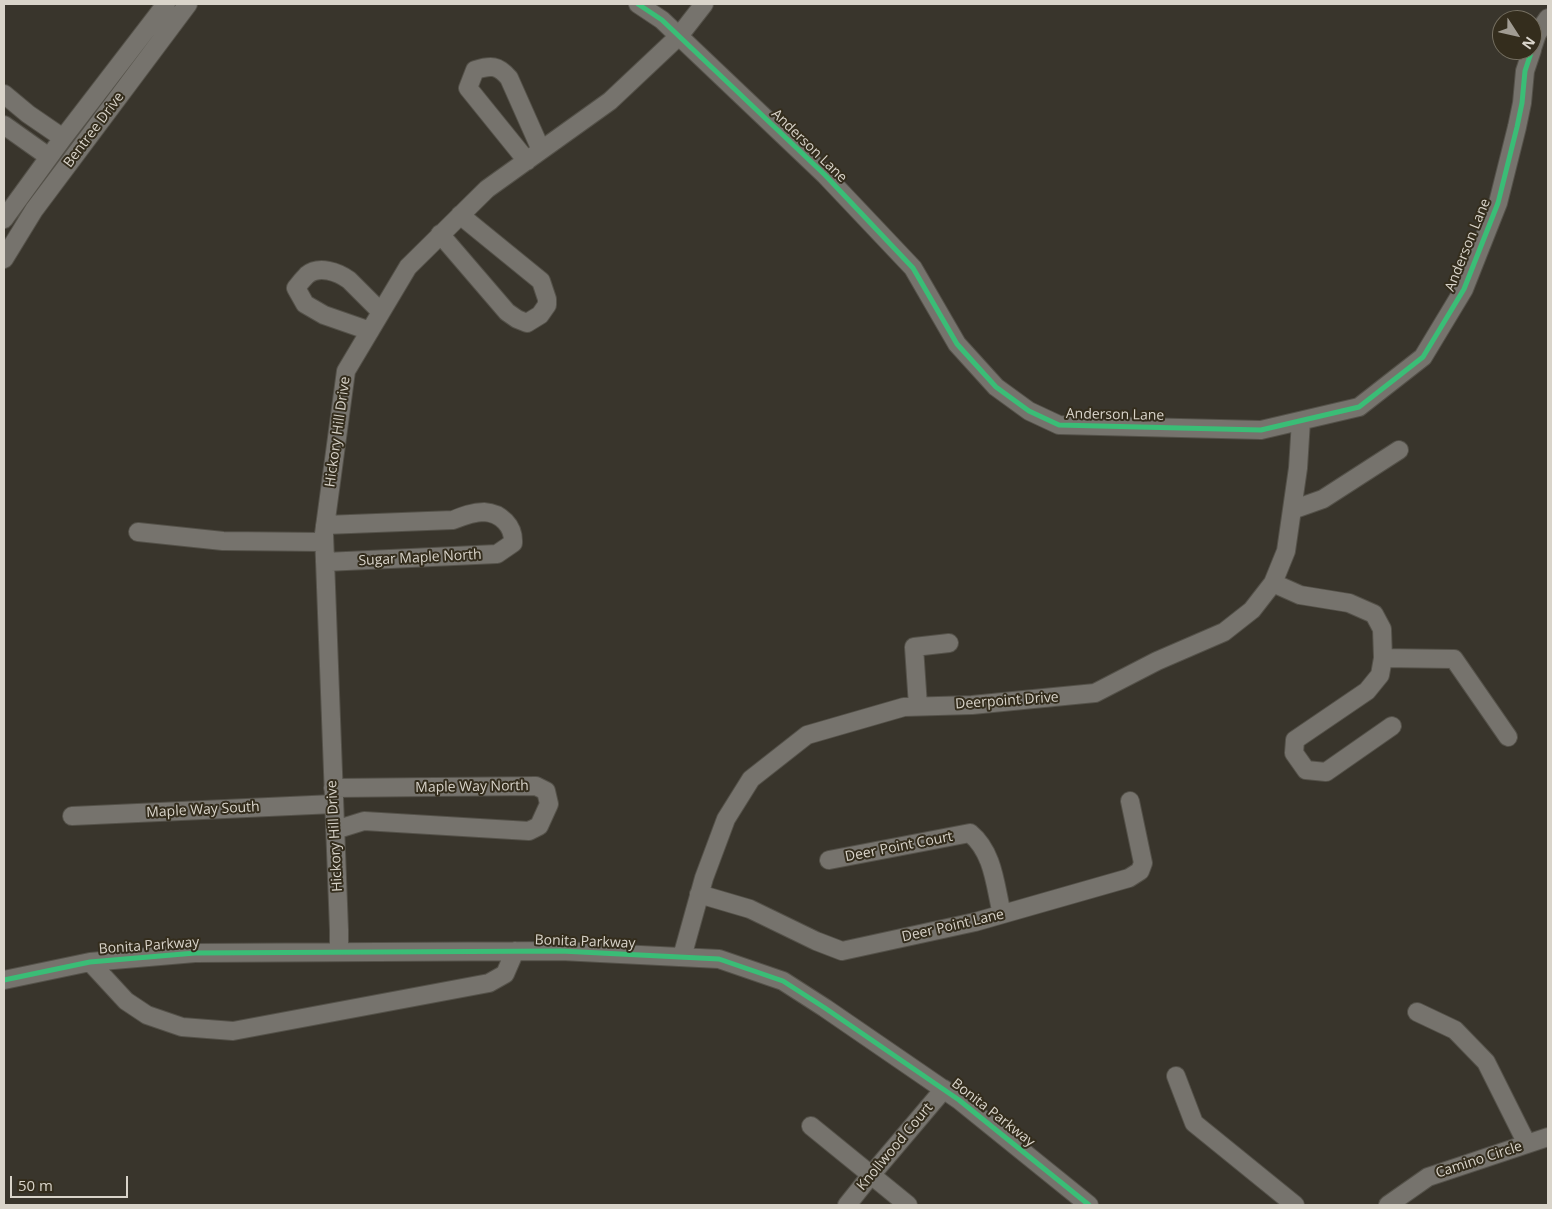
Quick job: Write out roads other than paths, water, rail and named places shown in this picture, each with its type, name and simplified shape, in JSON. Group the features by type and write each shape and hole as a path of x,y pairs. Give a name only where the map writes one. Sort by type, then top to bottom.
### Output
{"street":[{"name":"Bentree Drive","path":"4,219 63,138 166,4"},
{"name":"Bentree Drive","path":"4,259 34,210 188,4"},
{"name":"Anderson Lane","path":"638,4 662,20 825,175 913,268 958,344 996,387 1030,411 1059,425 1261,430 1359,407 1423,357 1464,289 1498,203 1522,103 1525,71 1530,60"},
{"name":"Hickory Hill Drive","path":"338,952 340,930 325,533 346,371 408,267 440,234 487,189 610,101 679,36 704,4"},
{"name":"Anderson Lane","path":"1542,32 1548,18"},
{"path":"527,161 468,88 474,70 490,66 503,71 509,78 541,150"},
{"path":"4,94 28,114 63,138"},
{"path":"4,125 49,157"},
{"path":"440,234 507,312 527,323 540,315 547,305 541,281 460,215"},
{"path":"370,331 317,311 305,304 296,288 308,274 327,269 349,280 381,312"},
{"name":"Deerpoint Drive","path":"682,957 699,894 726,819 751,779 808,735 904,707 972,705 1095,693 1157,661 1224,632 1252,610 1273,583 1286,551 1298,468 1301,421"},
{"path":"1292,510 1322,499 1399,450"},
{"name":"Sugar Maple North","path":"325,533 453,520 484,512 497,516 504,521 511,527 514,537 513,543 497,554 325,562"},
{"path":"138,532 223,541 325,533"},
{"path":"1273,583 1300,595 1349,603 1374,614 1382,628 1383,658 1380,675 1367,691 1295,740 1294,753 1306,770 1326,772 1392,726"},
{"path":"918,706 914,647 949,643"},
{"path":"1383,658 1454,659 1508,737"},
{"name":"Maple Way North","path":"334,796 536,786 546,791 549,804 539,826 529,831 364,821 335,830"},
{"name":"Maple Way South","path":"72,816 334,796"},
{"name":"Deer Point Lane","path":"699,894 750,909 816,941 842,951 975,922 1129,878 1140,871 1144,863 1130,801"},
{"name":"Deer Point Court","path":"829,860 970,833 978,840 988,856 1002,914"},
{"path":"90,962 126,1001 147,1015 182,1027 233,1031 489,983 505,974 514,951"},
{"name":"Bonita Parkway","path":"4,980 90,962 195,953 561,951 719,959 783,980 959,1100 1089,1205"},
{"path":"1417,1012 1455,1030 1486,1062 1527,1144"},
{"path":"1176,1076 1194,1123 1295,1205"},
{"name":"Knollwood Court","path":"847,1205 870,1175 944,1089"},
{"path":"811,1126 908,1205"},
{"name":"Camino Circle","path":"1388,1205 1428,1177 1548,1137"}]}
